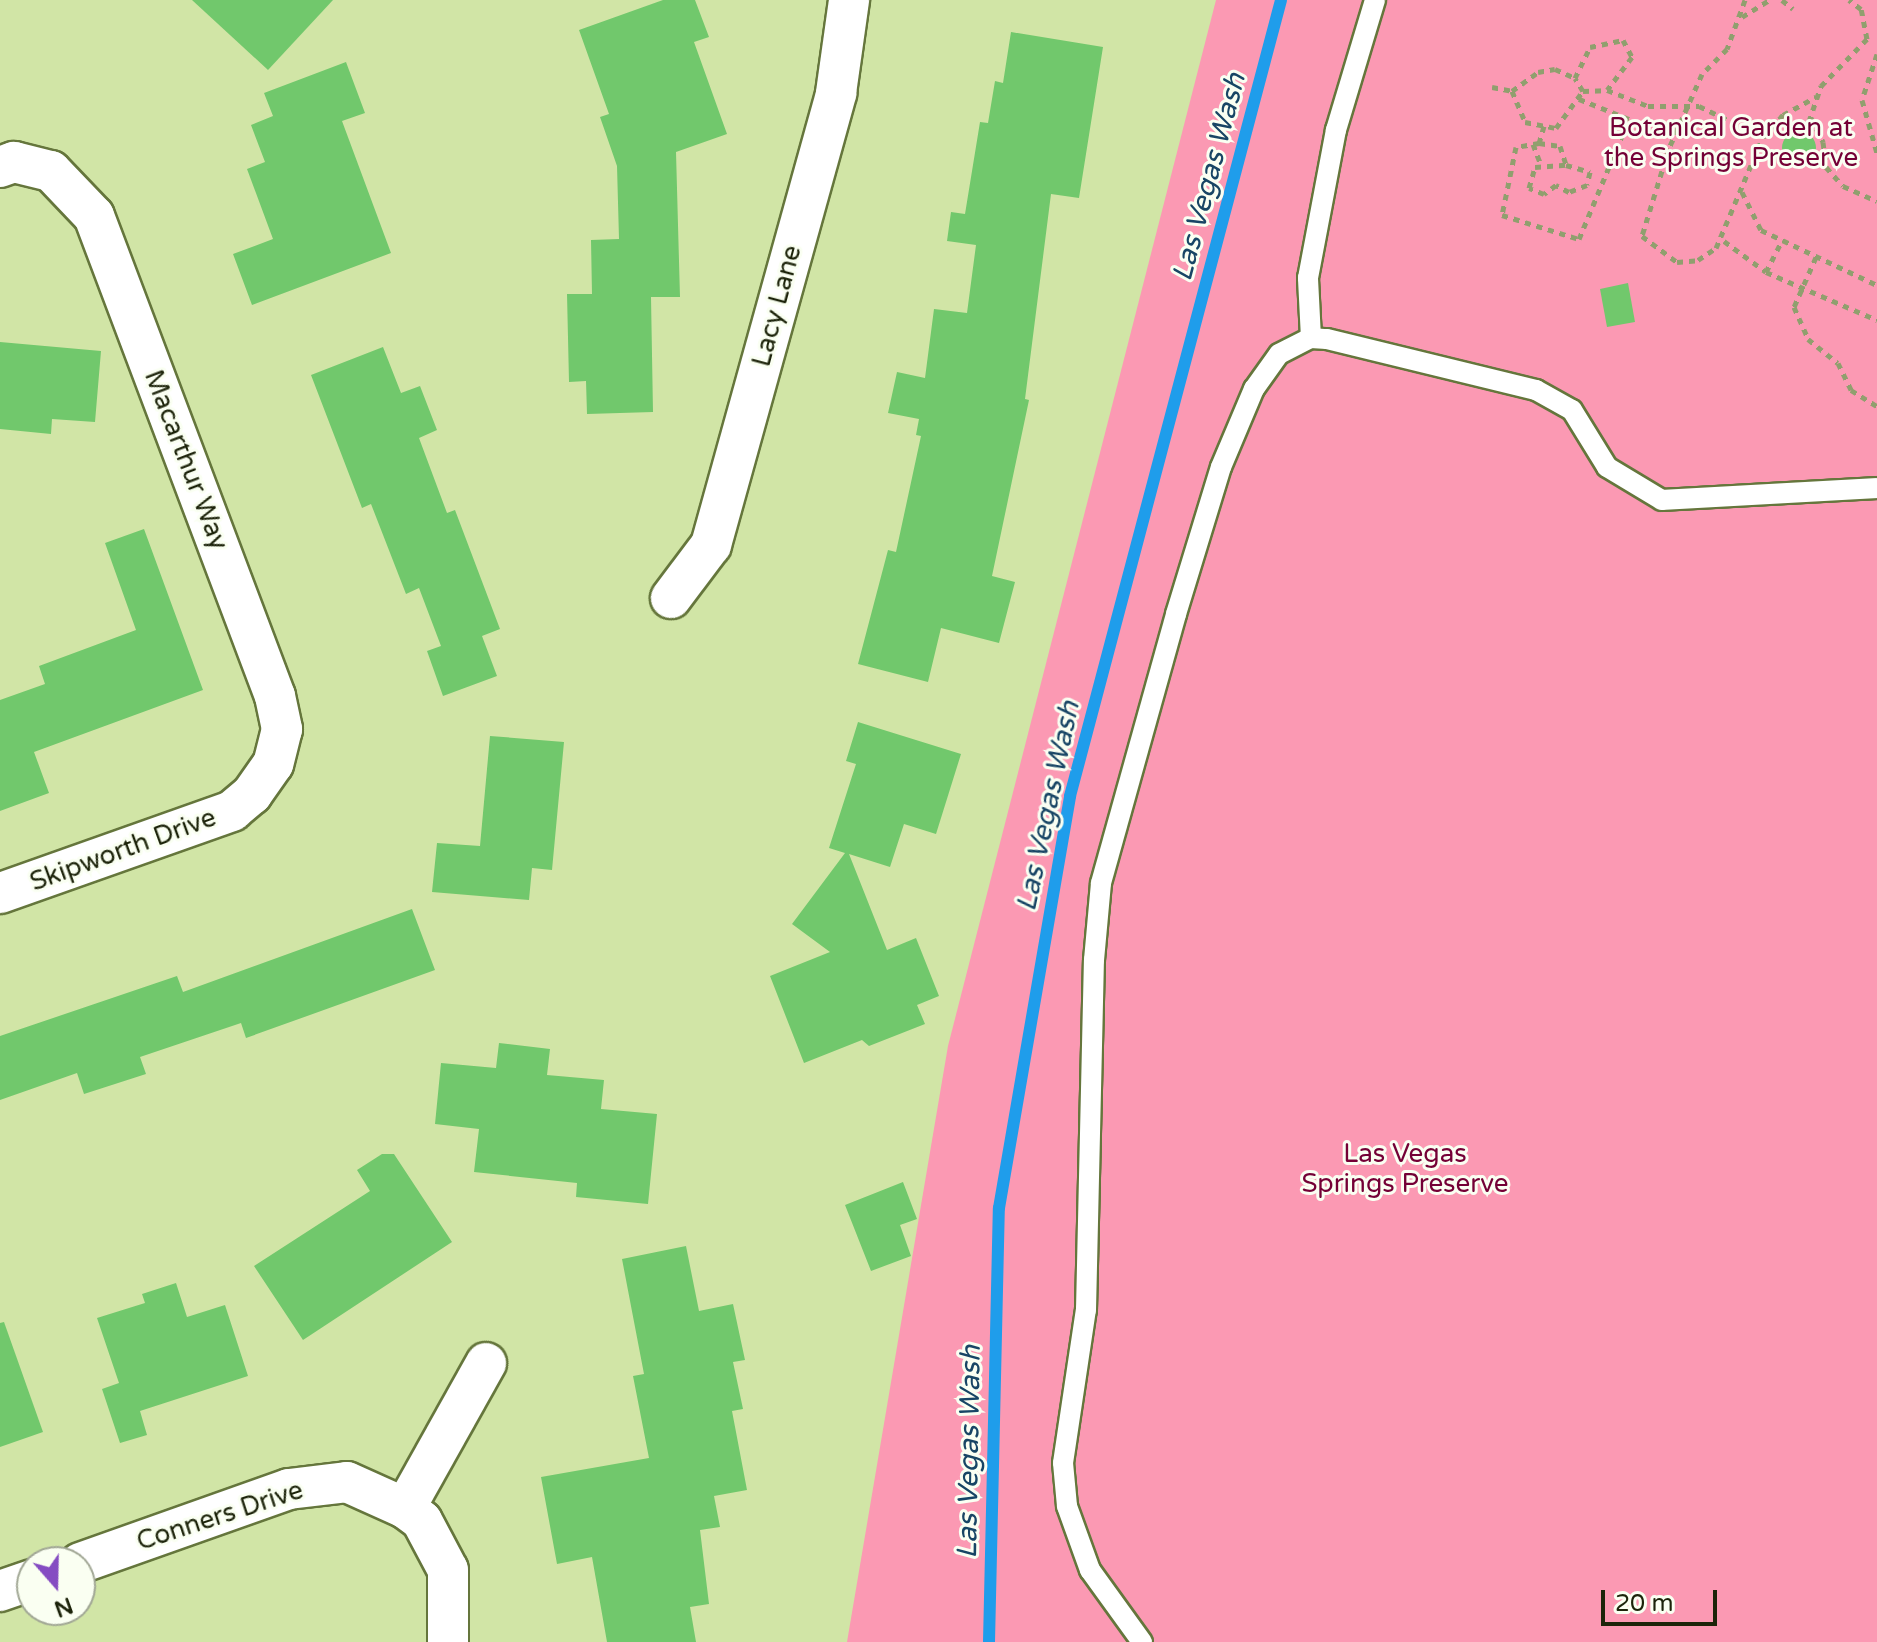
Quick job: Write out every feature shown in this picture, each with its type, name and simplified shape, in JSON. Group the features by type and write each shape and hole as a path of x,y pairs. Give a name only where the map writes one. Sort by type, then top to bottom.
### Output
{"street":[{"name":"Lacy Lane","path":"671,598 711,545 836,93 849,0"},
{"name":"Macarthur Way","path":"0,167 14,162 51,171 94,216 269,681 282,729 273,764"},
{"name":"Skipworth Drive","path":"0,893 232,811 273,764"},
{"path":"448,1642 448,1570 422,1521 405,1508 486,1363"},
{"name":"Conners Drive","path":"96,1557 289,1489 347,1482 405,1508"}],"lane":[{"path":"1311,338 1308,278 1336,130 1375,0"},
{"path":"1142,1642 1090,1570 1067,1506 1063,1463 1086,1310 1094,960 1101,883 1221,467 1254,389 1279,354 1311,338 1536,390 1572,410 1607,467 1662,500 1877,488"}],"path":[{"path":"1745,0 1727,49 1702,74 1692,106 1669,148 1642,236 1677,262 1698,260 1724,241 1763,137 1783,115 1816,97"},
{"path":"1741,17 1769,0"},
{"path":"1782,0 1793,9"},
{"path":"1849,0 1861,9 1867,39"},
{"path":"1805,133 1816,97 1837,64 1867,39 1877,40"},
{"path":"1575,78 1590,47 1623,40 1632,57 1611,78 1607,90"},
{"path":"1877,54 1862,100 1877,153"},
{"path":"1492,87 1512,91 1538,72 1555,69 1575,78 1583,91"},
{"path":"1583,91 1607,90 1648,106 1692,106 1763,137"},
{"path":"1512,91 1525,122 1556,128 1583,91"},
{"path":"1566,165 1560,146 1536,144 1516,147 1502,215 1579,239 1629,119 1579,99"},
{"path":"1810,116 1823,142 1826,167 1843,186 1877,201"},
{"path":"1541,165 1536,144 1544,126"},
{"path":"1566,165 1590,172 1587,185 1569,192 1556,185 1544,194 1529,188 1535,167 1566,165"},
{"path":"1742,192 1761,230 1877,285"},
{"path":"1766,272 1782,240"},
{"path":"1724,241 1766,272 1877,320"},
{"path":"1816,257 1794,307 1808,339 1838,363 1851,390 1877,406"}],"green space":[{"name":"Las Vegas Springs Preserve","path":"1216,0 1877,0 1877,1642 847,1642 948,1046"}],"building":[{"path":"192,0 333,0 268,70"},
{"path":"663,0 695,0 709,37 694,42 727,134 676,152 680,297 651,297 653,412 587,414 586,381 569,382 567,294 592,294 591,240 619,239 617,166 600,117 609,114 579,30"},
{"path":"1011,32 1103,47 1079,198 1051,194 1025,399 1029,400 992,576 1015,582 999,643 941,628 928,682 858,664 888,550 896,552 921,436 916,435 919,419 888,413 897,372 925,378 934,309 967,313 976,245 947,241 951,212 965,214 980,122 988,123 995,81 1003,83"},
{"path":"346,62 365,113 342,121 391,253 252,305 233,254 273,239 247,169 265,162 251,125 273,116 264,93"},
{"path":"1799,131 1811,136 1816,148 1811,160 1799,165 1787,160 1782,148 1787,136"},
{"path":"1628,283 1635,322 1607,327 1600,289"},
{"path":"0,342 101,351 95,422 52,419 51,434 0,429"},
{"path":"383,347 401,393 420,386 437,430 419,438 447,513 455,510 500,629 482,636 497,676 443,696 427,651 441,646 419,588 406,594 371,504 362,508 311,375"},
{"path":"144,529 203,690 34,752 49,793 0,811 0,700 45,684 39,666 136,630 105,543"},
{"path":"858,722 961,754 936,834 904,824 890,867 849,854 887,950 916,938 939,996 917,1005 925,1024 869,1046 862,1040 804,1063 770,976 830,952 792,924 845,853 829,848 856,764 846,761"},
{"path":"490,736 564,742 552,870 532,868 529,900 432,892 437,843 480,846"},
{"path":"412,909 435,970 246,1038 241,1023 140,1057 146,1074 84,1094 77,1073 0,1100 0,1036 177,976 183,992"},
{"path":"499,1043 550,1049 547,1075 604,1080 601,1109 657,1114 648,1204 576,1197 577,1183 474,1172 479,1129 435,1124 441,1063 496,1068"},
{"path":"382,1154 394,1154 452,1242 303,1340 254,1266 370,1191 357,1170"},
{"path":"903,1182 917,1219 900,1225 911,1256 871,1271 845,1205"},
{"path":"686,1246 699,1311 733,1304 745,1360 733,1362 743,1409 732,1411 747,1490 714,1496 720,1527 700,1530 709,1604 690,1607 696,1642 607,1642 592,1557 557,1564 541,1477 649,1458 633,1376 644,1374 622,1259"},
{"path":"176,1283 187,1317 225,1305 248,1376 140,1411 147,1435 120,1443 102,1389 119,1383 97,1318 145,1303 142,1294"},
{"path":"4,1322 43,1432 0,1447 0,1323"}],"waterway":[{"name":"Las Vegas Wash","path":"989,1642 999,1208 1070,796 1281,0"}],"park label":[{"name":"Botanical Garden at the Springs Preserve","path":"1731,143"}]}
